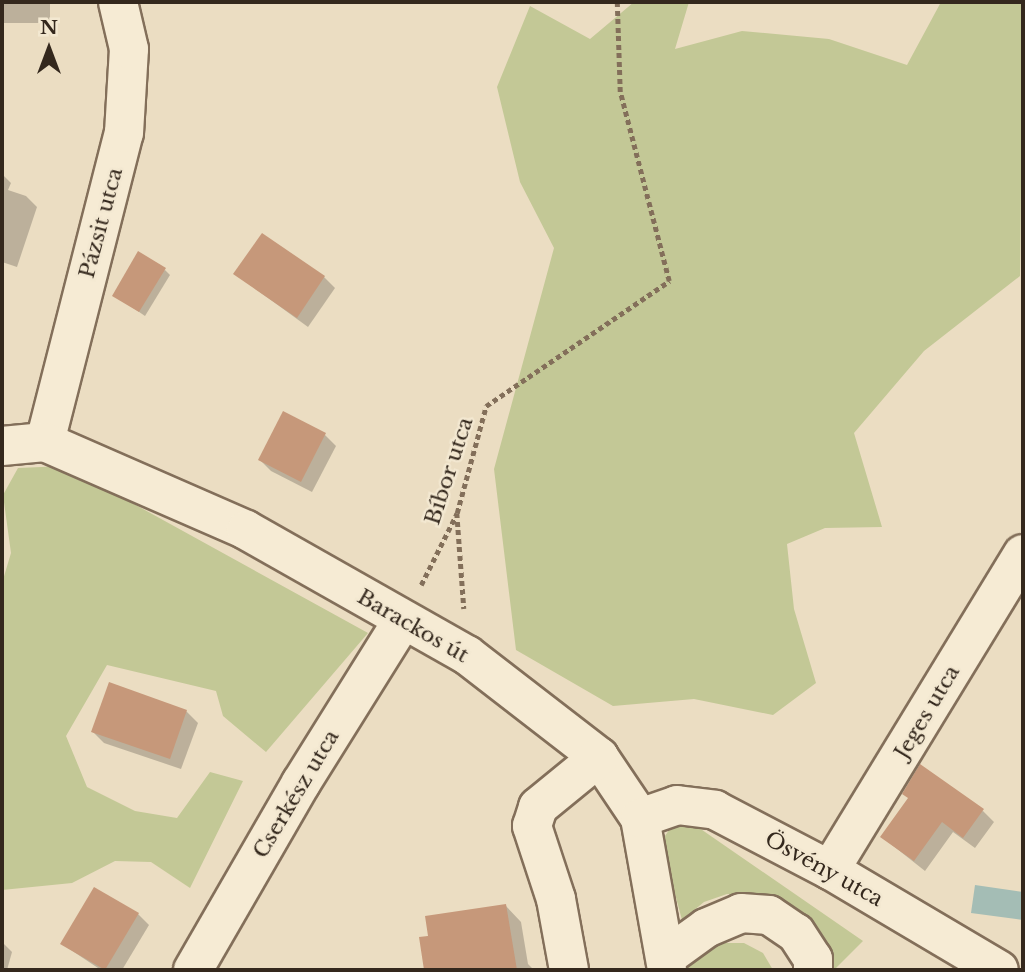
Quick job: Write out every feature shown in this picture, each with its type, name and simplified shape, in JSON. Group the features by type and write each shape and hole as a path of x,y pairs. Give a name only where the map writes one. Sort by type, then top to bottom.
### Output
{"street":[{"name":"Pázsit utca","path":"45,442 124,132 129,49 118,2"},
{"name":"Barackos út","path":"2,446 45,442 246,530 467,655 599,757 640,818 666,963"},
{"name":"Jeges utca","path":"830,870 1023,554"},
{"name":"Cserkész utca","path":"193,970 301,783 403,620"},
{"path":"569,970 556,899 532,826 538,807 599,757"},
{"name":"Ösvény utca","path":"640,818 677,806 715,810 830,870 999,970"},
{"path":"666,963 706,928 741,913 769,915 796,933 813,959 813,970"}],"path":[{"name":"Bíbor utca","path":"403,620 457,513 486,406 668,281 620,92 617,2"},
{"path":"457,513 467,655"}],"green space":[{"path":"634,2 689,2 675,49 742,31 829,39 907,65 941,2 1023,2 1020,276 924,351 854,433 882,527 825,528 787,544 794,609 816,683 773,715 694,699 613,706 516,650 494,469 554,248 520,182 497,87 530,6 590,39"},
{"path":"65,466 368,633 266,752 223,716 216,691 107,665 66,736 87,787 135,811 177,818 210,772 243,781 190,888 151,862 115,861 72,883 2,890 2,583 11,553 3,495 18,468"},
{"path":"692,823 863,941 834,970 825,970 758,896 727,894 704,902 682,920 661,842 673,824"},
{"path":"721,943 744,943 763,953 773,970 682,970"}],"water":[{"path":"975,885 1023,892 1023,920 971,913"}],"building":[{"path":"262,233 325,276 297,318 233,274"},
{"path":"138,251 166,268 139,312 112,296"},
{"path":"283,411 326,433 301,482 258,460"},
{"path":"109,682 187,710 170,759 91,732"},
{"path":"920,764 984,809 963,838 942,822 914,861 880,837 908,798 902,794"},
{"path":"94,887 139,913 105,970 60,944"},
{"path":"506,904 517,970 424,970 419,937 428,936 425,916"}]}
